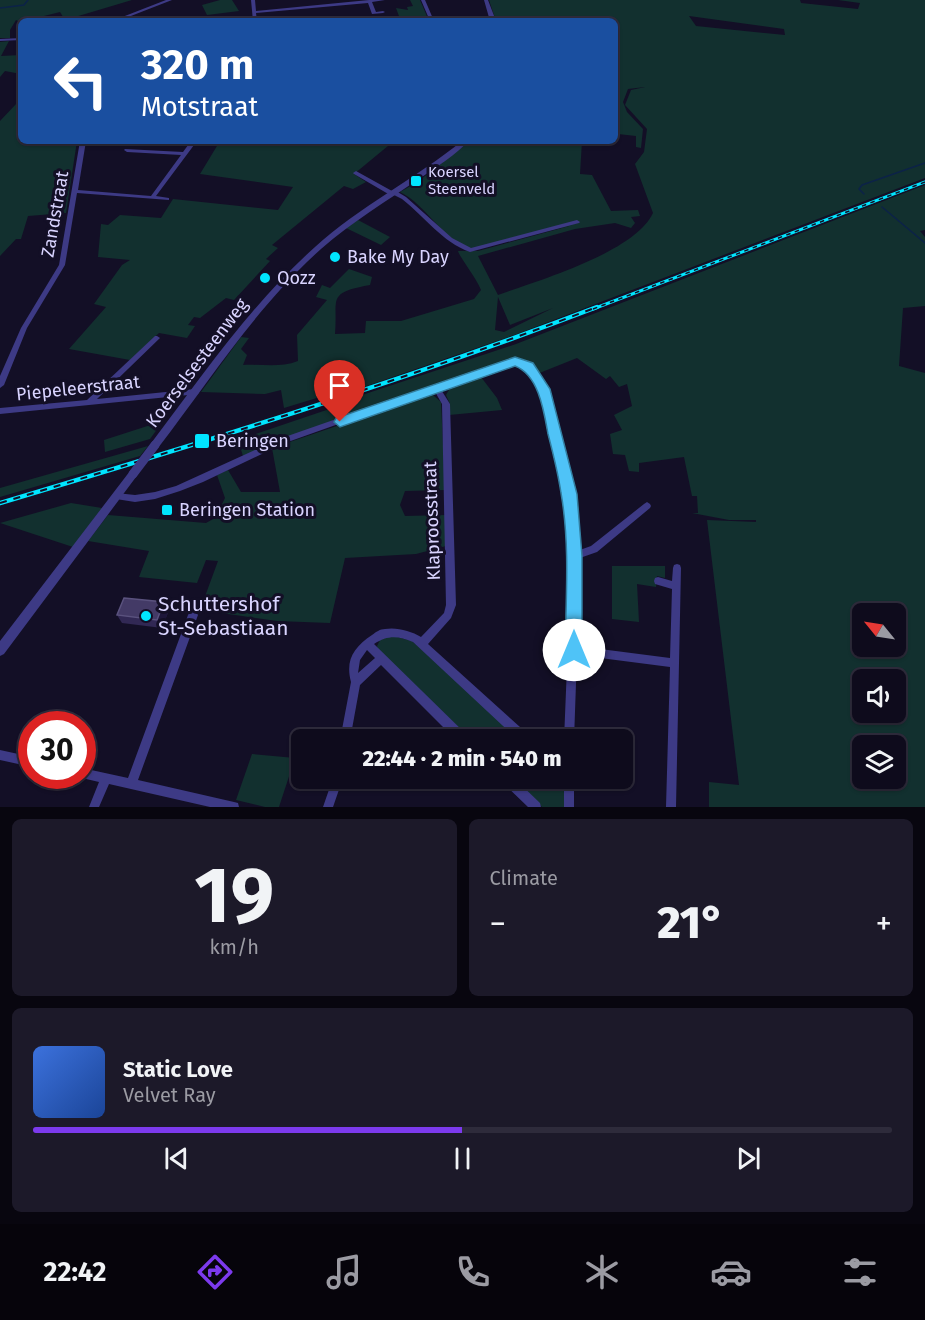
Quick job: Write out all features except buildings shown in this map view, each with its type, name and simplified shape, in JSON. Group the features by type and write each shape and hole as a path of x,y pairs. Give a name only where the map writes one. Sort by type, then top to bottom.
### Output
{"street":[{"path":"122,18 170,0"},
{"path":"253,0 255,18"},
{"path":"254,12 383,0"},
{"path":"423,0 431,18"},
{"path":"486,0 492,18"},
{"path":"370,1 374,13"},
{"path":"308,7 310,18"},
{"path":"366,14 383,12"},
{"path":"0,40 18,39"},
{"name":"Zandstraat","path":"0,385 21,334 62,265 82,144"},
{"path":"153,197 192,144"},
{"name":"Koerselsesteenweg","path":"0,650 260,307 297,267 340,230 462,144"},
{"path":"127,150 184,154"},
{"path":"356,173 417,205 440,229 470,250 577,222"},
{"path":"74,190 167,199"},
{"path":"89,402 157,338"},
{"path":"116,496 142,499 174,489 279,442 515,361 528,366 543,389 556,429 569,494 574,556 574,650 570,729"},
{"name":"Klaproosstraat","path":"421,644 448,615 451,605 446,404 436,388"},
{"name":"Piepeleerstraat","path":"0,411 195,392"},
{"path":"574,556 594,549 647,506"},
{"path":"670,807 677,568"},
{"path":"658,581 676,586"},
{"path":"132,783 193,615"},
{"path":"347,729 356,682 352,672 353,661 367,644 384,633 403,634 421,644 514,729"},
{"path":"367,644 453,729"},
{"path":"574,650 674,663"},
{"path":"356,682 381,659"},
{"path":"0,755 18,759"},
{"path":"96,776 234,807"},
{"path":"94,807 106,779"},
{"path":"328,807 334,789"},
{"path":"517,789 536,807"},
{"path":"569,789 569,807"}],"green space":[{"path":"0,0 132,0 72,18 64,18 60,12 36,18 18,18 10,30 10,38 0,38"},
{"path":"220,0 232,0 239,11 207,15 202,5"},
{"path":"410,0 420,0 428,18 400,18 396,8 408,10 407,7 413,6"},
{"path":"489,0 800,0 801,3 858,9 860,3 838,0 925,0 925,178 517,334 358,389 356,386 284,408 281,390 265,394 201,392 241,337 249,338 241,349 247,355 243,365 278,365 298,361 297,335 327,300 316,297 322,285 330,288 349,269 372,277 370,285 346,291 337,299 335,334 365,333 366,321 401,321 474,299 481,290 458,251 478,251 573,225 471,249 451,238 418,205 400,192 416,183 466,144 582,144 580,174 592,175 611,211 638,210 640,216 631,217 635,223 631,228 615,223 575,229 478,256 498,295 561,273 627,240 643,227 653,213 635,164 644,152 647,129 625,105 631,90 645,87 628,89 623,102 627,112 643,129 641,148 636,147 636,136 618,134 618,18 495,18","holes":["689,16 784,29 785,35 696,26","498,297 510,325 553,308 504,332 495,330"]},
{"path":"9,41 1,56 18,55 18,73 5,71 0,77 0,42"},
{"path":"18,103 18,144 77,144 66,213 28,216 21,239 16,239 0,256 0,121"},
{"path":"218,144 390,144 354,174 366,182 353,189 344,186 272,245 278,248 266,259 270,261 234,300 226,298 200,318 194,317 188,325 195,326 187,338 159,333 130,360 69,349 106,307 94,304 122,265 130,260 98,257 101,224 108,225 120,215 161,218 173,199 278,210 293,187 200,174"},
{"path":"925,185 925,230 920,231 925,237 925,306 903,308 899,366 925,373 925,807 709,807 709,782 739,785 707,520 756,522 756,520 729,520 692,513 698,513 697,496 692,496 684,457 639,463 639,472 629,471 625,455 613,454 610,434 622,430 614,415 632,406 627,384 619,387 610,376 606,379 577,358 537,374 526,363 511,360 243,456 238,440 362,398 362,395 516,344"},
{"path":"358,220 390,237 381,245 346,228"},
{"path":"481,377 497,398 502,410 449,415 450,404 446,395 450,388"},
{"path":"433,395 441,402 445,490 405,491 400,505 405,516 446,515 446,546 416,554 345,558 330,623 277,621 200,610 218,561 206,560 197,583 139,577 149,551 88,541 108,515 206,523 215,518 225,498 217,475 228,470 241,492 280,492 272,448"},
{"path":"163,421 150,439 105,452 104,440"},
{"path":"148,446 140,456 0,497 0,488"},
{"path":"71,503 102,508 73,547 0,523"},
{"path":"612,566 665,566 665,578 657,576 656,587 637,584 639,622 612,619"},
{"path":"390,635 412,641 510,729 460,729 379,653 377,646 380,640"},
{"path":"252,754 291,758 291,770 279,807 265,807 236,800"},
{"path":"523,789 564,789 565,807 542,807"}],"waterway":[{"path":"0,8 24,5 28,0"},
{"path":"864,194 859,189 862,185 925,163"},
{"path":"882,207 925,243"}],"railway":[{"path":"593,309 925,182"},
{"path":"0,503 375,386 597,307"}],"place":[{"name":"Koersel Steenveld","path":"416,181"},
{"name":"Bake My Day","path":"335,257"},
{"name":"Qozz","path":"265,278"},
{"name":"Beringen","path":"202,441"},
{"name":"Beringen Station","path":"167,510"},
{"name":"Schuttershof St-Sebastiaan","path":"146,616"}],"route":[{"path":"340,422 515,361 528,366 543,389 550,409 569,494 574,556 574,650"}]}
